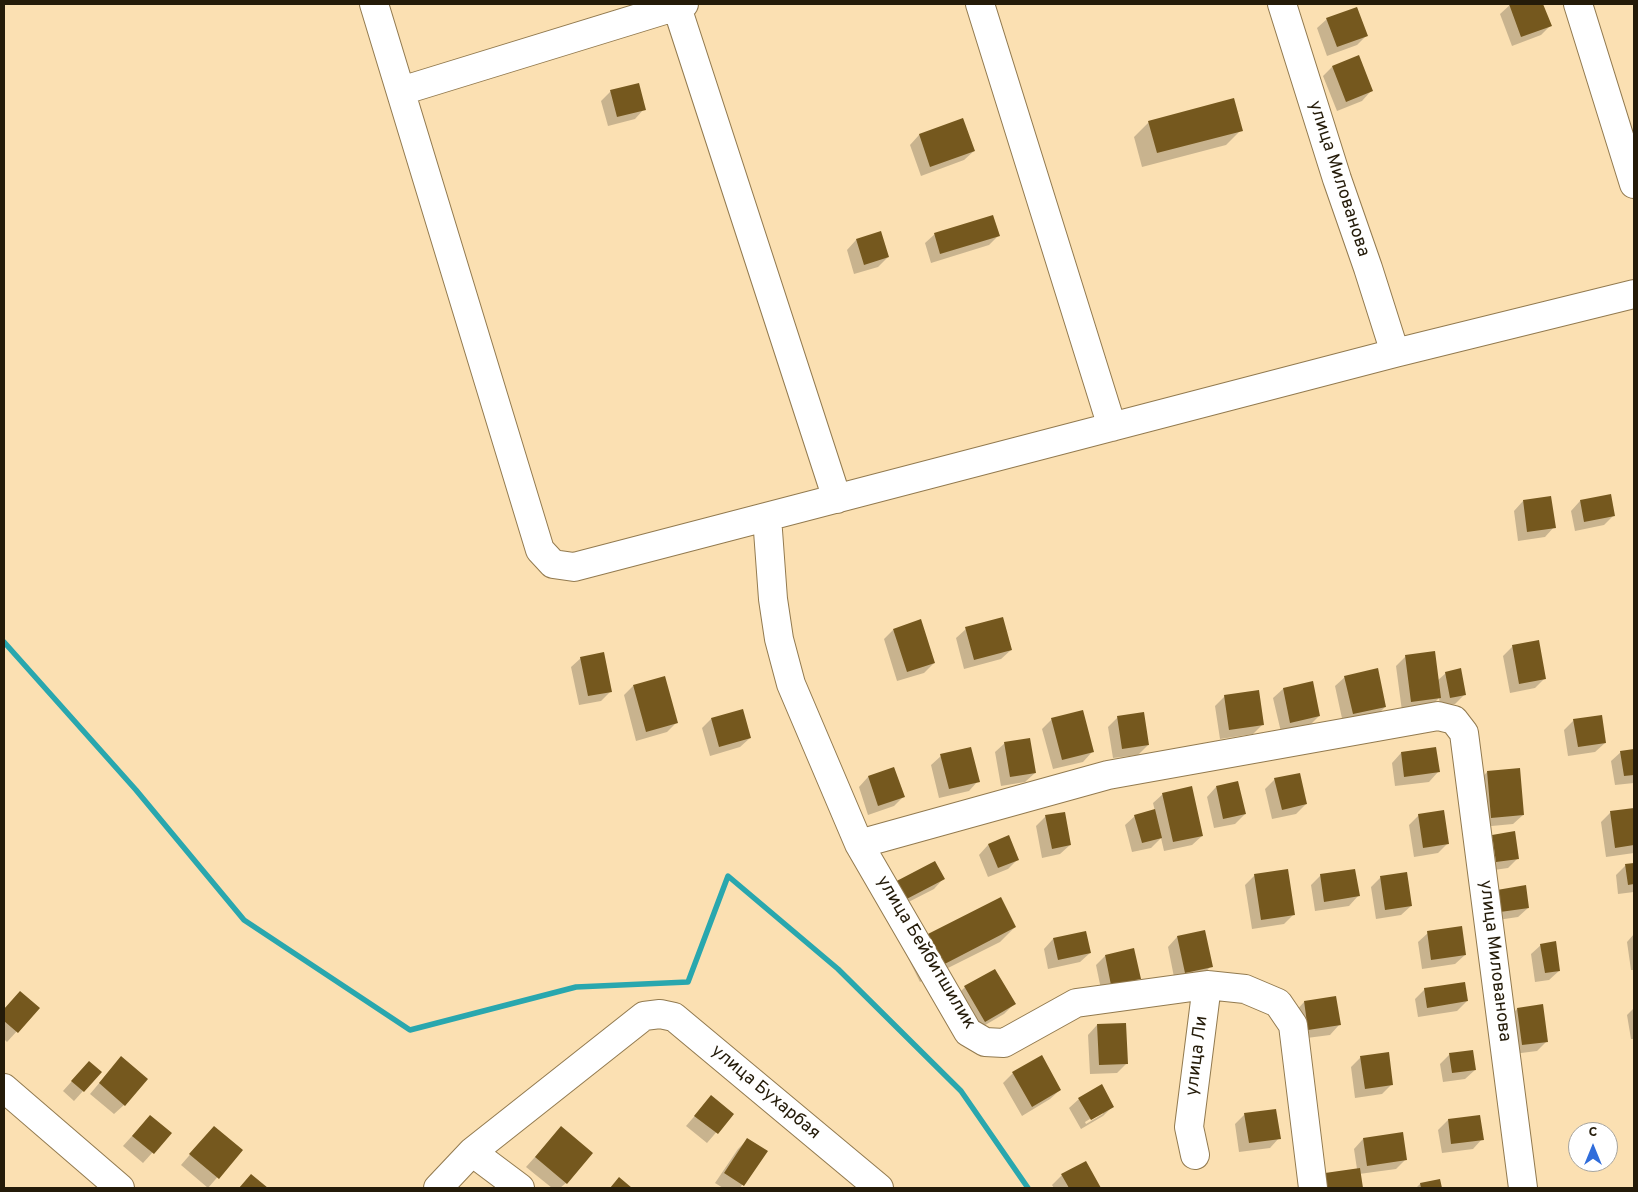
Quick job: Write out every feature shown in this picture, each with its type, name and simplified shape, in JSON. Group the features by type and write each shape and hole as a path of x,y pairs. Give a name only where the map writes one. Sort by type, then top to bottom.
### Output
{"street":[{"path":"374,4 540,550 552,564 574,567 1395,353 1634,294"},
{"path":"401,91 679,4 837,499"},
{"path":"980,4 1112,427"},
{"name":"улица Милованова","path":"1282,4 1337,179 1395,353"},
{"path":"1578,4 1634,184"},
{"name":"улица Бейбитшилик","path":"767,517 773,599 779,639 791,684 859,844 968,1032 985,1042 1004,1043 1076,1003 1207,985 1245,988 1278,1003 1293,1025 1313,1188"},
{"name":"улица Милованова","path":"859,844 1108,775 1438,716 1454,720 1464,733 1523,1188"},
{"name":"улица Ли","path":"1195,1155 1180,1131 1207,985"},
{"name":"улица Бухарбая","path":"472,1152 644,1016 660,1014 674,1017 879,1188"},
{"path":"4,1088 120,1188"},
{"path":"438,1188 472,1152 520,1188"}],"building":[{"path":"1509,4 1543,4 1552,26 1521,37"},
{"path":"1357,7 1368,36 1337,47 1326,18"},
{"path":"1359,55 1373,91 1346,102 1332,66"},
{"path":"639,83 646,110 617,117 610,90"},
{"path":"1234,98 1243,131 1157,153 1148,121"},
{"path":"963,118 975,151 930,167 919,134"},
{"path":"993,215 1000,236 940,254 934,233"},
{"path":"881,231 889,257 864,265 856,239"},
{"path":"1611,494 1615,516 1584,522 1580,500"},
{"path":"1551,496 1556,528 1527,532 1523,500"},
{"path":"1003,617 1012,650 974,660 965,627"},
{"path":"921,619 935,663 907,672 893,629"},
{"path":"1539,640 1546,679 1519,684 1512,645"},
{"path":"1435,651 1441,698 1411,702 1405,655"},
{"path":"604,652 612,692 588,696 580,657"},
{"path":"1378,668 1386,707 1353,714 1344,676"},
{"path":"1461,668 1466,695 1450,698 1445,672"},
{"path":"665,676 678,723 646,732 633,685"},
{"path":"1313,681 1320,716 1290,723 1283,688"},
{"path":"1259,690 1264,725 1229,730 1224,695"},
{"path":"743,709 751,738 719,747 711,718"},
{"path":"1083,710 1094,752 1062,760 1051,718"},
{"path":"1144,712 1149,745 1122,749 1117,716"},
{"path":"1602,715 1606,743 1578,747 1573,719"},
{"path":"1030,738 1036,773 1010,777 1004,742"},
{"path":"971,747 980,782 949,789 940,754"},
{"path":"1436,747 1440,772 1404,777 1401,752"},
{"path":"1634,749 1634,775 1624,776 1620,751"},
{"path":"894,767 905,797 878,806 868,776"},
{"path":"1520,768 1524,815 1491,818 1487,771"},
{"path":"1300,773 1307,804 1282,810 1274,778"},
{"path":"1238,781 1246,814 1223,819 1216,786"},
{"path":"1192,786 1203,836 1173,842 1162,793"},
{"path":"1634,808 1634,845 1615,848 1610,811"},
{"path":"1155,809 1162,838 1142,843 1134,815"},
{"path":"1444,810 1449,844 1423,848 1418,814"},
{"path":"1065,812 1071,845 1052,849 1045,815"},
{"path":"1515,831 1519,859 1496,862 1492,835"},
{"path":"1009,835 1019,860 998,868 988,844"},
{"path":"935,861 945,879 899,903 889,885"},
{"path":"1634,863 1634,884 1628,885 1625,864"},
{"path":"1288,869 1295,915 1261,920 1254,874"},
{"path":"1355,869 1360,896 1324,902 1320,874"},
{"path":"1407,872 1412,906 1385,910 1380,876"},
{"path":"1526,885 1529,908 1500,912 1497,890"},
{"path":"1001,897 1016,927 935,969 920,938"},
{"path":"1462,926 1466,955 1431,960 1427,931"},
{"path":"1205,930 1213,967 1185,973 1177,936"},
{"path":"1086,931 1091,953 1058,960 1053,938"},
{"path":"1556,941 1560,971 1545,973 1540,944"},
{"path":"1134,948 1141,979 1111,985 1105,955"},
{"path":"995,969 1016,1004 985,1022 964,986"},
{"path":"1465,982 1468,1001 1427,1008 1424,988"},
{"path":"20,991 40,1008 18,1033 4,1021 4,1009"},
{"path":"1336,996 1341,1025 1308,1030 1304,1001"},
{"path":"1543,1004 1548,1042 1522,1045 1517,1008"},
{"path":"1126,1023 1128,1064 1099,1065 1097,1024"},
{"path":"1473,1050 1476,1070 1452,1073 1449,1053"},
{"path":"1389,1052 1393,1085 1365,1089 1360,1056"},
{"path":"1042,1055 1061,1090 1032,1107 1012,1072"},
{"path":"121,1056 148,1079 125,1106 99,1083"},
{"path":"89,1061 102,1072 84,1092 71,1081"},
{"path":"1102,1084 1114,1107 1091,1120 1078,1098"},
{"path":"711,1095 734,1114 718,1134 694,1116"},
{"path":"1276,1109 1281,1139 1249,1143 1244,1113"},
{"path":"150,1115 172,1133 154,1154 132,1136"},
{"path":"1480,1115 1484,1140 1451,1144 1448,1119"},
{"path":"214,1126 243,1150 219,1179 189,1154"},
{"path":"561,1126 593,1153 567,1184 535,1157"},
{"path":"1403,1132 1407,1160 1367,1166 1363,1138"},
{"path":"747,1138 768,1151 744,1186 724,1173"},
{"path":"1086,1161 1101,1188 1069,1188 1061,1174"},
{"path":"1360,1168 1363,1188 1327,1188 1325,1173"},
{"path":"251,1174 268,1188 239,1188"},
{"path":"619,1177 632,1188 610,1188"},
{"path":"1440,1179 1442,1188 1421,1188 1420,1183"}],"waterway":[{"path":"4,642 136,790 244,920 410,1030 576,987 688,982 728,876 838,969 961,1091 1028,1188"}]}
